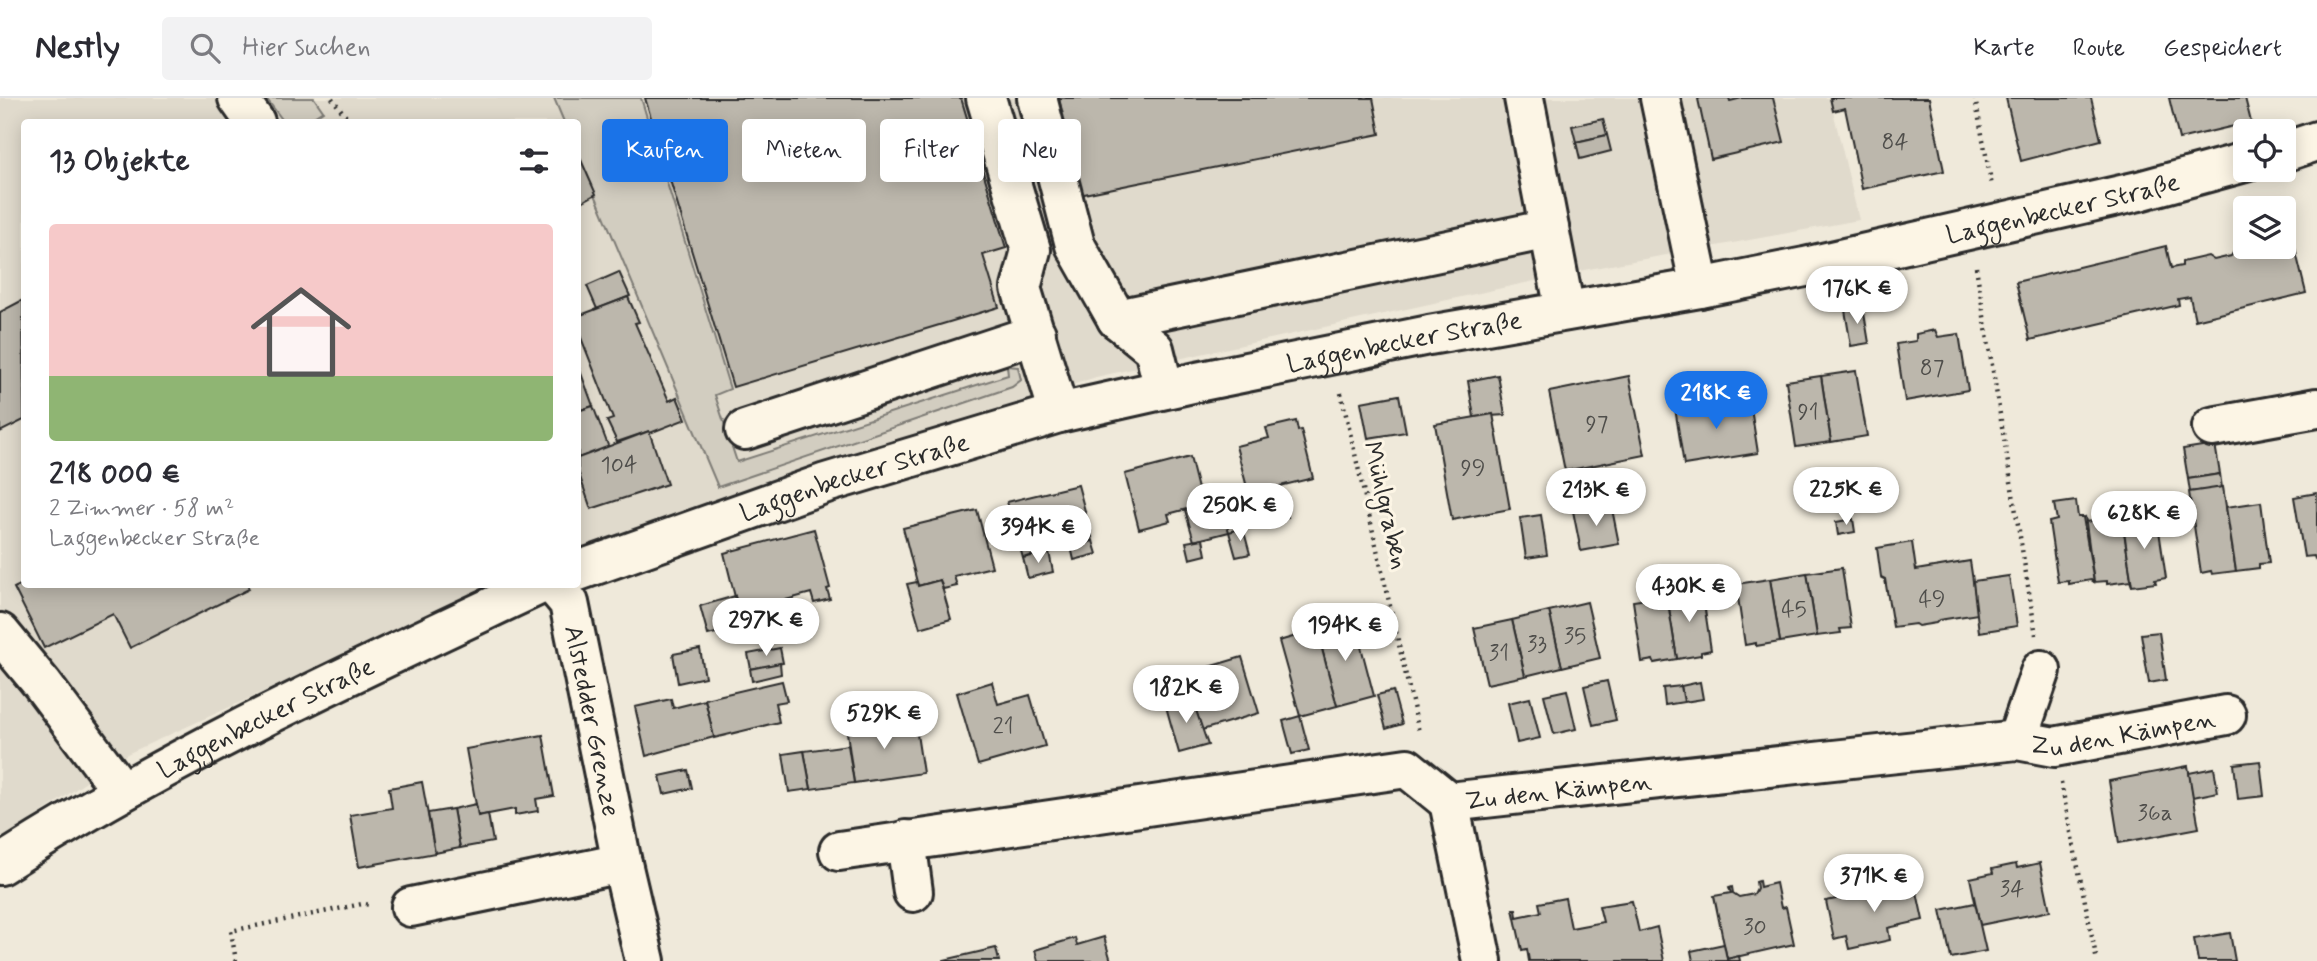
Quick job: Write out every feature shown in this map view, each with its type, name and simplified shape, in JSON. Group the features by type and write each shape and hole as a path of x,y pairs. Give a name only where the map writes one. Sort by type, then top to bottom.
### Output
{"street":[{"path":"238,98 253,119"},
{"path":"986,98 1031,250 1021,288 1059,413"},
{"path":"1037,98 1075,245 1117,319 1154,349 1164,389"},
{"path":"1524,98 1565,311"},
{"path":"1660,98 1700,288"},
{"path":"2296,148 2317,141"},
{"name":"Laggenbecker Straße","path":"581,570 826,483 1059,413 1332,354 1700,288 1985,227 2233,165"},
{"path":"1117,319 1549,229"},
{"path":"745,430 1036,334"},
{"path":"2212,427 2317,408"},
{"name":"Laggenbecker Straße","path":"0,865 66,822 195,752 338,679 532,588"},
{"name":"Alstedder Grenze","path":"556,588 569,603 622,863 645,961"},
{"path":"0,632 122,791"},
{"path":"2017,740 2041,670"},
{"name":"Zu den Kämpen","path":"839,851 1407,768 1440,795 2017,740 2054,747 2226,715"},
{"path":"1440,795 1482,961"},
{"path":"906,841 913,892"},
{"path":"411,908 622,863"}],"path":[{"path":"332,98 348,119"},
{"path":"1975,98 1993,183 1976,266 2041,670"},
{"name":"Mühlgraben","path":"1332,354 1440,795"},
{"path":"2054,747 2097,961"},
{"path":"236,961 231,931 362,904 411,908"}],"shaded area":[{"path":"0,98 1830,98 1859,220 1589,269 1096,377 581,550 581,119 21,119 21,588 491,588 127,754 0,841"},
{"path":"266,98 314,98 323,111 311,119 282,119"},
{"path":"554,98 641,98 647,119 602,119 602,182 667,182 730,389 715,395 737,462 1008,375 1007,366 1018,367 1021,380 1012,387 718,487 581,161 581,119 563,119"}],"building":[{"path":"645,98 961,98 967,119 880,119 880,182 984,182 984,175 1006,248 983,255 999,307 733,387 671,182 728,182 728,119 651,119"},
{"path":"1059,98 1373,98 1380,134 1079,195 1076,182 1081,182 1081,119 1063,119"},
{"path":"1729,98 1730,101 1742,98 1773,98 1784,142 1711,159 1698,99"},
{"path":"1830,98 1929,98 1944,171 1862,189 1845,108 1833,111"},
{"path":"2006,98 2091,98 2101,140 2021,161"},
{"path":"2169,98 2245,98 2250,119 2233,119 2233,126 2179,139"},
{"path":"1603,119 1607,135 1576,142 1572,126"},
{"path":"1607,135 1611,151 1580,159 1576,142"},
{"path":"581,160 596,194 581,202"},
{"path":"2166,246 2171,268 2182,266 2182,262 2208,256 2214,260 2231,256 2233,253 2233,259 2296,259 2296,252 2306,293 2195,320 2190,297 2178,299 2179,305 2030,340 2016,282"},
{"path":"619,272 630,296 597,309 587,286"},
{"path":"628,297 639,322 635,323 669,401 677,397 686,419 617,442 607,421 613,419 581,338 581,315"},
{"path":"21,301 21,422 0,432 0,312"},
{"path":"1863,307 1869,343 1851,346 1845,310"},
{"path":"1935,330 1938,337 1959,334 1968,390 1905,401 1896,344 1916,341 1916,334"},
{"path":"1856,371 1867,436 1831,442 1821,376"},
{"path":"581,373 593,406 581,410"},
{"path":"1498,375 1505,415 1474,417 1468,381"},
{"path":"1629,376 1645,455 1565,471 1549,392"},
{"path":"1821,376 1831,442 1796,447 1786,381"},
{"path":"1399,395 1406,432 1368,438 1361,402"},
{"path":"1749,396 1758,453 1684,465 1675,408"},
{"path":"593,406 609,448 581,457 581,410"},
{"path":"1493,414 1510,509 1452,520 1435,424"},
{"path":"1296,421 1298,431 1301,430 1313,478 1280,486 1288,517 1257,525 1236,446 1269,438 1266,428"},
{"path":"649,431 667,484 591,509 581,480 581,457"},
{"path":"2215,444 2220,474 2188,479 2183,449"},
{"path":"1190,457 1202,505 1168,514 1170,521 1139,529 1125,474"},
{"path":"2220,474 2222,488 2190,492 2188,479"},
{"path":"1078,485 1093,541 1023,558 1007,502"},
{"path":"2223,487 2236,571 2201,573 2189,492"},
{"path":"2317,493 2315,559 2314,556 2304,557 2294,497"},
{"path":"1220,499 1229,532 1194,541 1185,510"},
{"path":"2076,501 2078,517 2083,517 2094,582 2091,580 2069,584 2069,581 2058,582 2049,522 2057,520 2054,504"},
{"path":"2261,502 2269,563 2259,564 2259,568 2236,571 2226,507"},
{"path":"1611,504 1619,544 1581,551 1573,511"},
{"path":"977,510 992,567 954,576 957,586 943,589 940,580 918,586 903,528"},
{"path":"1541,515 1547,555 1526,558 1520,518"},
{"path":"2085,516 2086,522 2122,517 2132,586 2130,581 2107,584 2107,581 2094,582"},
{"path":"2123,516 2124,523 2157,517 2166,578 2155,580 2156,583 2132,586"},
{"path":"1853,519 1855,532 1838,535 1836,522"},
{"path":"1243,528 1250,554 1236,557 1229,532"},
{"path":"814,529 830,588 827,589 830,599 814,603 811,593 739,613 724,553"},
{"path":"1203,539 1206,555 1190,559 1186,542"},
{"path":"1093,541 1097,554 1074,560 1071,547"},
{"path":"1912,542 1916,570 1970,561 1978,614 1918,626 1915,624 1893,627 1877,548"},
{"path":"1049,552 1053,572 1028,578 1023,558"},
{"path":"1842,568 1851,628 1840,629 1841,633 1817,636 1807,573"},
{"path":"1807,573 1817,636 1780,642 1770,579"},
{"path":"2009,576 2017,626 1979,632 1973,581"},
{"path":"1770,579 1780,642 1745,645 1736,584"},
{"path":"940,580 951,619 920,628 907,584 917,582 918,586"},
{"path":"21,584 21,588 249,589 130,648 113,614 44,648 14,588"},
{"path":"1702,590 1711,650 1701,652 1701,655 1677,659 1667,596"},
{"path":"735,596 739,613 743,612 747,625 708,635 700,606"},
{"path":"1667,596 1677,659 1642,662 1633,601"},
{"path":"1587,602 1600,658 1562,667 1549,611"},
{"path":"773,603 778,620 745,629 744,626 747,625 743,612"},
{"path":"1549,611 1562,667 1525,676 1512,620"},
{"path":"1354,620 1374,696 1337,706 1317,630"},
{"path":"1512,620 1525,676 1487,684 1474,628"},
{"path":"1317,630 1337,706 1300,716 1279,641"},
{"path":"2159,632 2166,680 2149,683 2141,634"},
{"path":"780,648 783,663 751,669 748,654"},
{"path":"700,649 705,677 678,683 673,654"},
{"path":"1242,657 1259,713 1202,730 1185,674"},
{"path":"780,663 781,674 752,681 750,669"},
{"path":"782,681 787,701 775,703 779,722 714,738 705,699"},
{"path":"1607,681 1616,720 1593,725 1584,686"},
{"path":"992,682 998,704 1030,695 1045,746 978,765 957,693"},
{"path":"1700,682 1703,699 1684,702 1681,686"},
{"path":"1681,686 1684,702 1665,705 1663,688"},
{"path":"1567,690 1576,729 1554,734 1544,695"},
{"path":"1393,691 1402,724 1386,729 1377,695"},
{"path":"1191,696 1208,745 1179,753 1165,703"},
{"path":"1530,698 1540,738 1517,743 1508,703"},
{"path":"671,699 673,708 705,700 714,737 646,756 635,707"},
{"path":"1300,716 1309,750 1292,754 1283,721"},
{"path":"915,721 923,773 854,783 846,725 872,722 873,727"},
{"path":"543,735 554,796 536,799 538,811 515,815 515,809 478,816 466,749"},
{"path":"848,745 854,783 811,789 804,751"},
{"path":"804,751 811,789 789,792 783,754"},
{"path":"2260,761 2264,796 2238,799 2234,764"},
{"path":"2188,766 2199,828 2119,843 2109,781"},
{"path":"2214,768 2218,792 2193,797 2189,773"},
{"path":"688,770 692,788 664,794 660,776"},
{"path":"422,782 435,853 359,867 350,815 392,808 389,788"},
{"path":"476,804 478,816 488,814 493,842 460,848 453,809"},
{"path":"453,809 460,848 435,853 428,813"},
{"path":"2040,863 2050,911 1980,925 1970,878 1993,873 1992,869 2016,864 2017,868"},
{"path":"1759,881 1760,887 1776,883 1781,908 1786,907 1794,944 1727,959 1714,896 1731,893 1729,888 1732,887 1733,893 1739,897 1754,894 1756,882"},
{"path":"1915,883 1923,920 1888,928 1890,940 1849,949 1846,936 1834,939 1826,901"},
{"path":"1565,898 1571,928 1603,922 1599,906 1632,901 1639,932 1657,927 1664,961 1529,961 1527,949 1522,950 1513,909 1516,909 1517,917 1541,912 1539,903"},
{"path":"1975,903 1986,951 1951,958 1941,910"},
{"path":"2230,933 2235,961 2198,961 2194,939"},
{"path":"1104,937 1111,961 1038,961 1035,950 1075,938 1077,945"},
{"path":"1724,944 1727,959 1739,956 1740,961 1693,961 1691,951"},
{"path":"996,948 999,961 944,961 944,960"}]}
